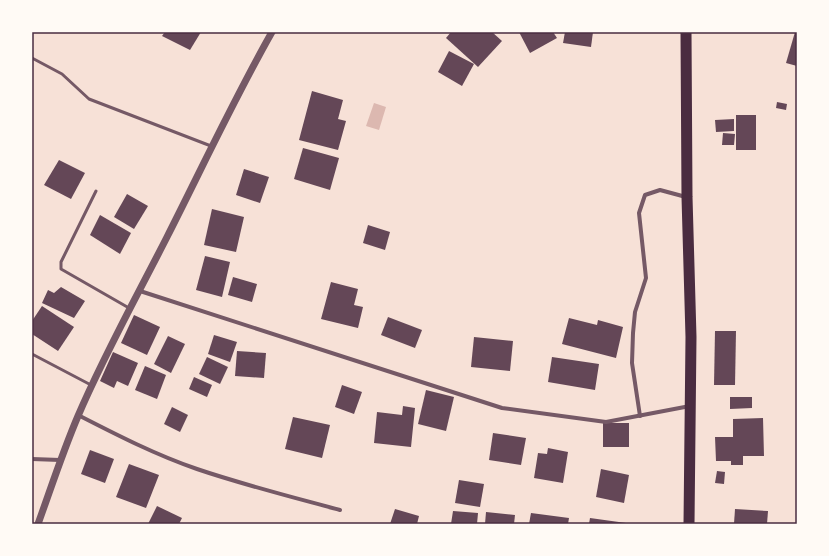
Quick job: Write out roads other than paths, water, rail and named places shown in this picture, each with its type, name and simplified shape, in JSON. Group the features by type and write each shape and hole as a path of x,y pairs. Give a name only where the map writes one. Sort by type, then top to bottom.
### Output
{"highway":[{"path":"686,32 687,197 691,337 689,524"}],"street":[{"path":"38,524 60,460 78,415 251,69 272,32"},
{"path":"640,416 632,363 632,333 636,312 646,278 639,213 645,195 660,190 687,197"},
{"path":"140,291 502,408 606,422 690,406"},
{"path":"78,415 135,444 196,469 249,486 340,510"},
{"path":"32,459 60,460"}],"lane":[{"path":"32,58 62,74 89,99 212,147"},
{"path":"96,191 61,262 61,269 131,309"},
{"path":"32,354 92,386"}]}
